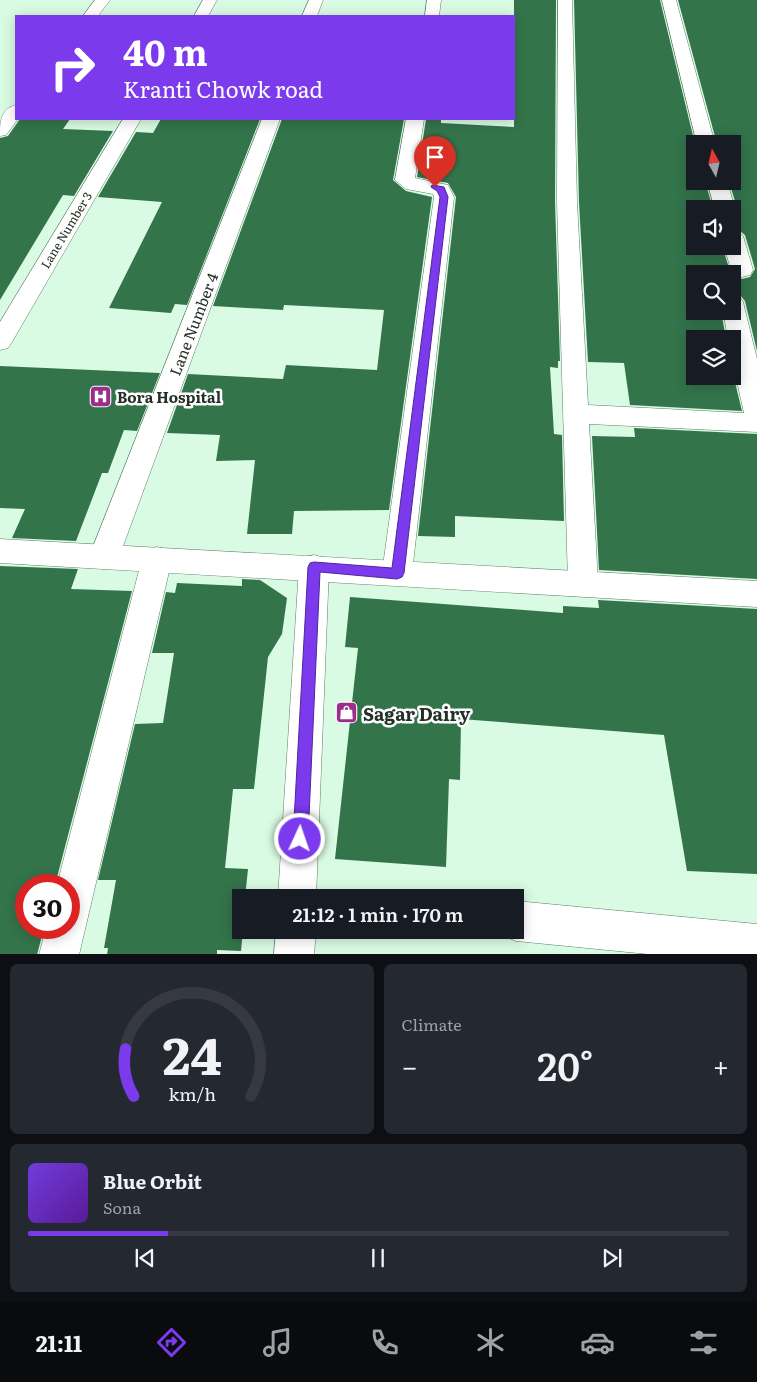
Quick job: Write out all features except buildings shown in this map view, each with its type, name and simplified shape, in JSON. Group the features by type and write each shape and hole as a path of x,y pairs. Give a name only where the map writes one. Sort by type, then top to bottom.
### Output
{"street":[{"path":"91,15 103,0"},
{"path":"202,15 210,0"},
{"path":"310,15 316,0"},
{"path":"432,15 434,0"},
{"path":"565,0 567,202 582,582"},
{"path":"668,0 704,135"},
{"path":"0,131 15,111"},
{"name":"Lane Number 3","path":"0,342 131,120"},
{"name":"Lane Number 4","path":"104,557 271,120"},
{"path":"397,573 444,197 441,189 407,183 405,176 414,120"},
{"path":"737,255 742,272"},
{"path":"736,320 757,414"},
{"path":"576,414 757,423"},
{"path":"0,551 582,582 757,594"},
{"path":"79,874 157,559"},
{"path":"298,889 314,567"},
{"path":"524,922 757,944"},
{"path":"59,954 63,939"},
{"path":"294,954 295,939"}],"place":[{"name":"Bora Hospital","path":"101,396"},
{"name":"Sagar Dairy","path":"347,713"}],"route":[{"path":"300,839 314,567 397,573 444,197 444,192 435,187"}]}
